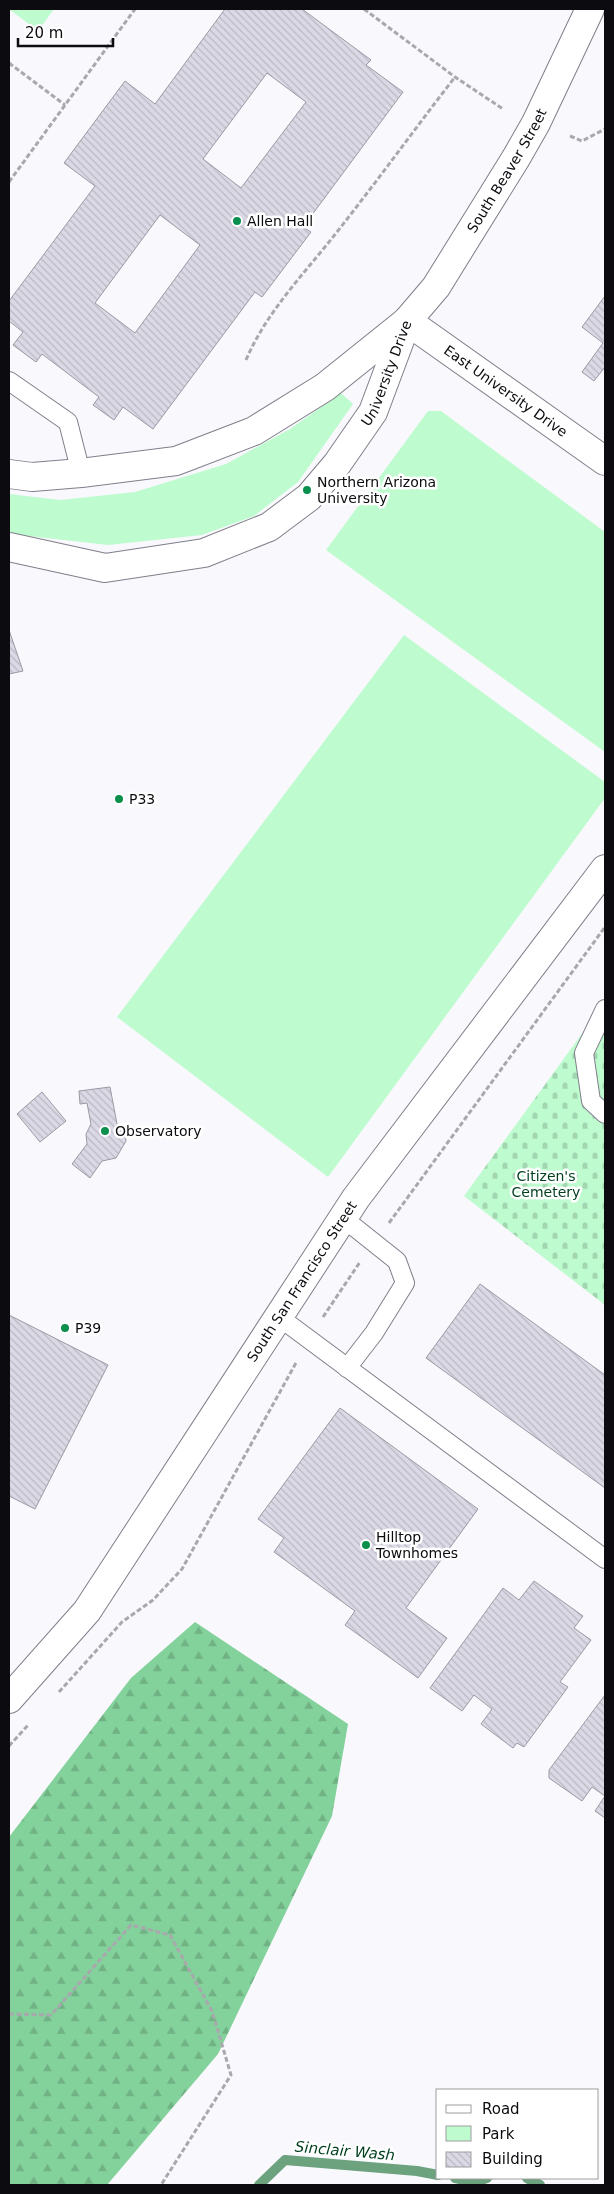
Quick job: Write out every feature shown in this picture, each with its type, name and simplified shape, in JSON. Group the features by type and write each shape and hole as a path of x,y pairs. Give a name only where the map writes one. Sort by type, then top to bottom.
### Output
{"street":[{"name":"South Beaver Street","path":"407,321 436,287 516,158 536,123 590,9"},
{"name":"East University Drive","path":"407,321 605,461"},
{"name":"University Drive","path":"9,474 32,477 81,474 176,461 254,431 325,387 407,321"},
{"name":"University Drive","path":"9,548 105,568 204,553 269,527 309,497 337,464 373,412 407,321"},
{"name":"South San Francisco Street","path":"9,1698 87,1611 344,1218 605,869"}],"lane":[{"path":"9,381 68,422 81,474"},
{"path":"605,1009 584,1053 591,1101 605,1114"},
{"path":"344,1218 397,1261 405,1283 374,1333 347,1368"},
{"path":"279,1317 605,1559"}],"path":[{"path":"9,182 135,9"},
{"path":"364,9 455,77 503,109"},
{"path":"9,63 65,105"},
{"path":"246,360 256,337 293,285 333,237 455,77"},
{"path":"570,136 582,141 605,129"},
{"path":"9,2014 51,2016 131,1925 170,1935 212,2011 232,2075 161,2185"}],"green space":[{"path":"9,9 54,9 38,31"},
{"path":"341,393 353,404 298,482 254,516 202,535 108,545 20,535 9,532 9,494 60,500 135,492 226,464 290,429"},
{"path":"428,411 441,411 605,532 605,752 326,550"},
{"path":"404,635 605,782 605,798 328,1177 117,1017"},
{"name":"Citizen's Cemetery","path":"605,1002 605,1305 464,1196"},
{"path":"195,1622 348,1724 332,1816 218,2054 107,2185 9,2185 9,1837 131,1678"}],"building":[{"name":"Allen Hall","path":"225,9 302,9 371,60 366,65 403,92 303,227 311,232 262,297 255,292 153,429 123,407 114,420 93,405 99,397 42,354 36,362 13,345 23,332 9,321 9,301 95,186 64,163 125,81 155,104","holes":["267,73 306,102 241,188 203,159","160,215 200,245 135,333 95,303"]},
{"path":"605,296 605,367 594,381 582,372 603,343 582,327"},
{"path":"9,630 23,671 9,674"},
{"name":"Observatory","path":"110,1087 117,1124 125,1134 126,1141 116,1158 102,1161 90,1178 72,1164 87,1144 86,1134 91,1124 87,1103 80,1104 79,1091"},
{"path":"42,1092 66,1121 40,1142 17,1114"},
{"path":"480,1284 605,1375 605,1488 426,1358"},
{"path":"9,1315 108,1365 35,1509 9,1496"},
{"name":"Hilltop Townhomes","path":"340,1408 478,1509 406,1608 447,1638 418,1678 345,1625 355,1611 274,1552 284,1538 258,1519"},
{"path":"534,1581 583,1616 574,1628 591,1640 560,1682 568,1687 524,1747 517,1743 513,1748 481,1724 492,1709 474,1695 462,1711 430,1688 503,1588 519,1600"},
{"path":"605,1695 605,1796 592,1787 582,1801 549,1778 549,1770"},
{"path":"605,1796 605,1818 595,1811"}],"waterway":[{"name":"Sinclair Wash","path":"259,2185 285,2160 417,2171 436,2175"},
{"name":"Sinclair Wash","path":"460,2179 475,2182 484,2179"},
{"name":"Sinclair Wash","path":"529,2179 540,2185"}],"place":[{"name":"Allen Hall","path":"237,221"},
{"name":"Northern Arizona University","path":"307,490"},
{"name":"P33","path":"119,799"},
{"name":"Observatory","path":"105,1131"},
{"name":"P39","path":"65,1328"},
{"name":"Hilltop Townhomes","path":"366,1545"}]}
